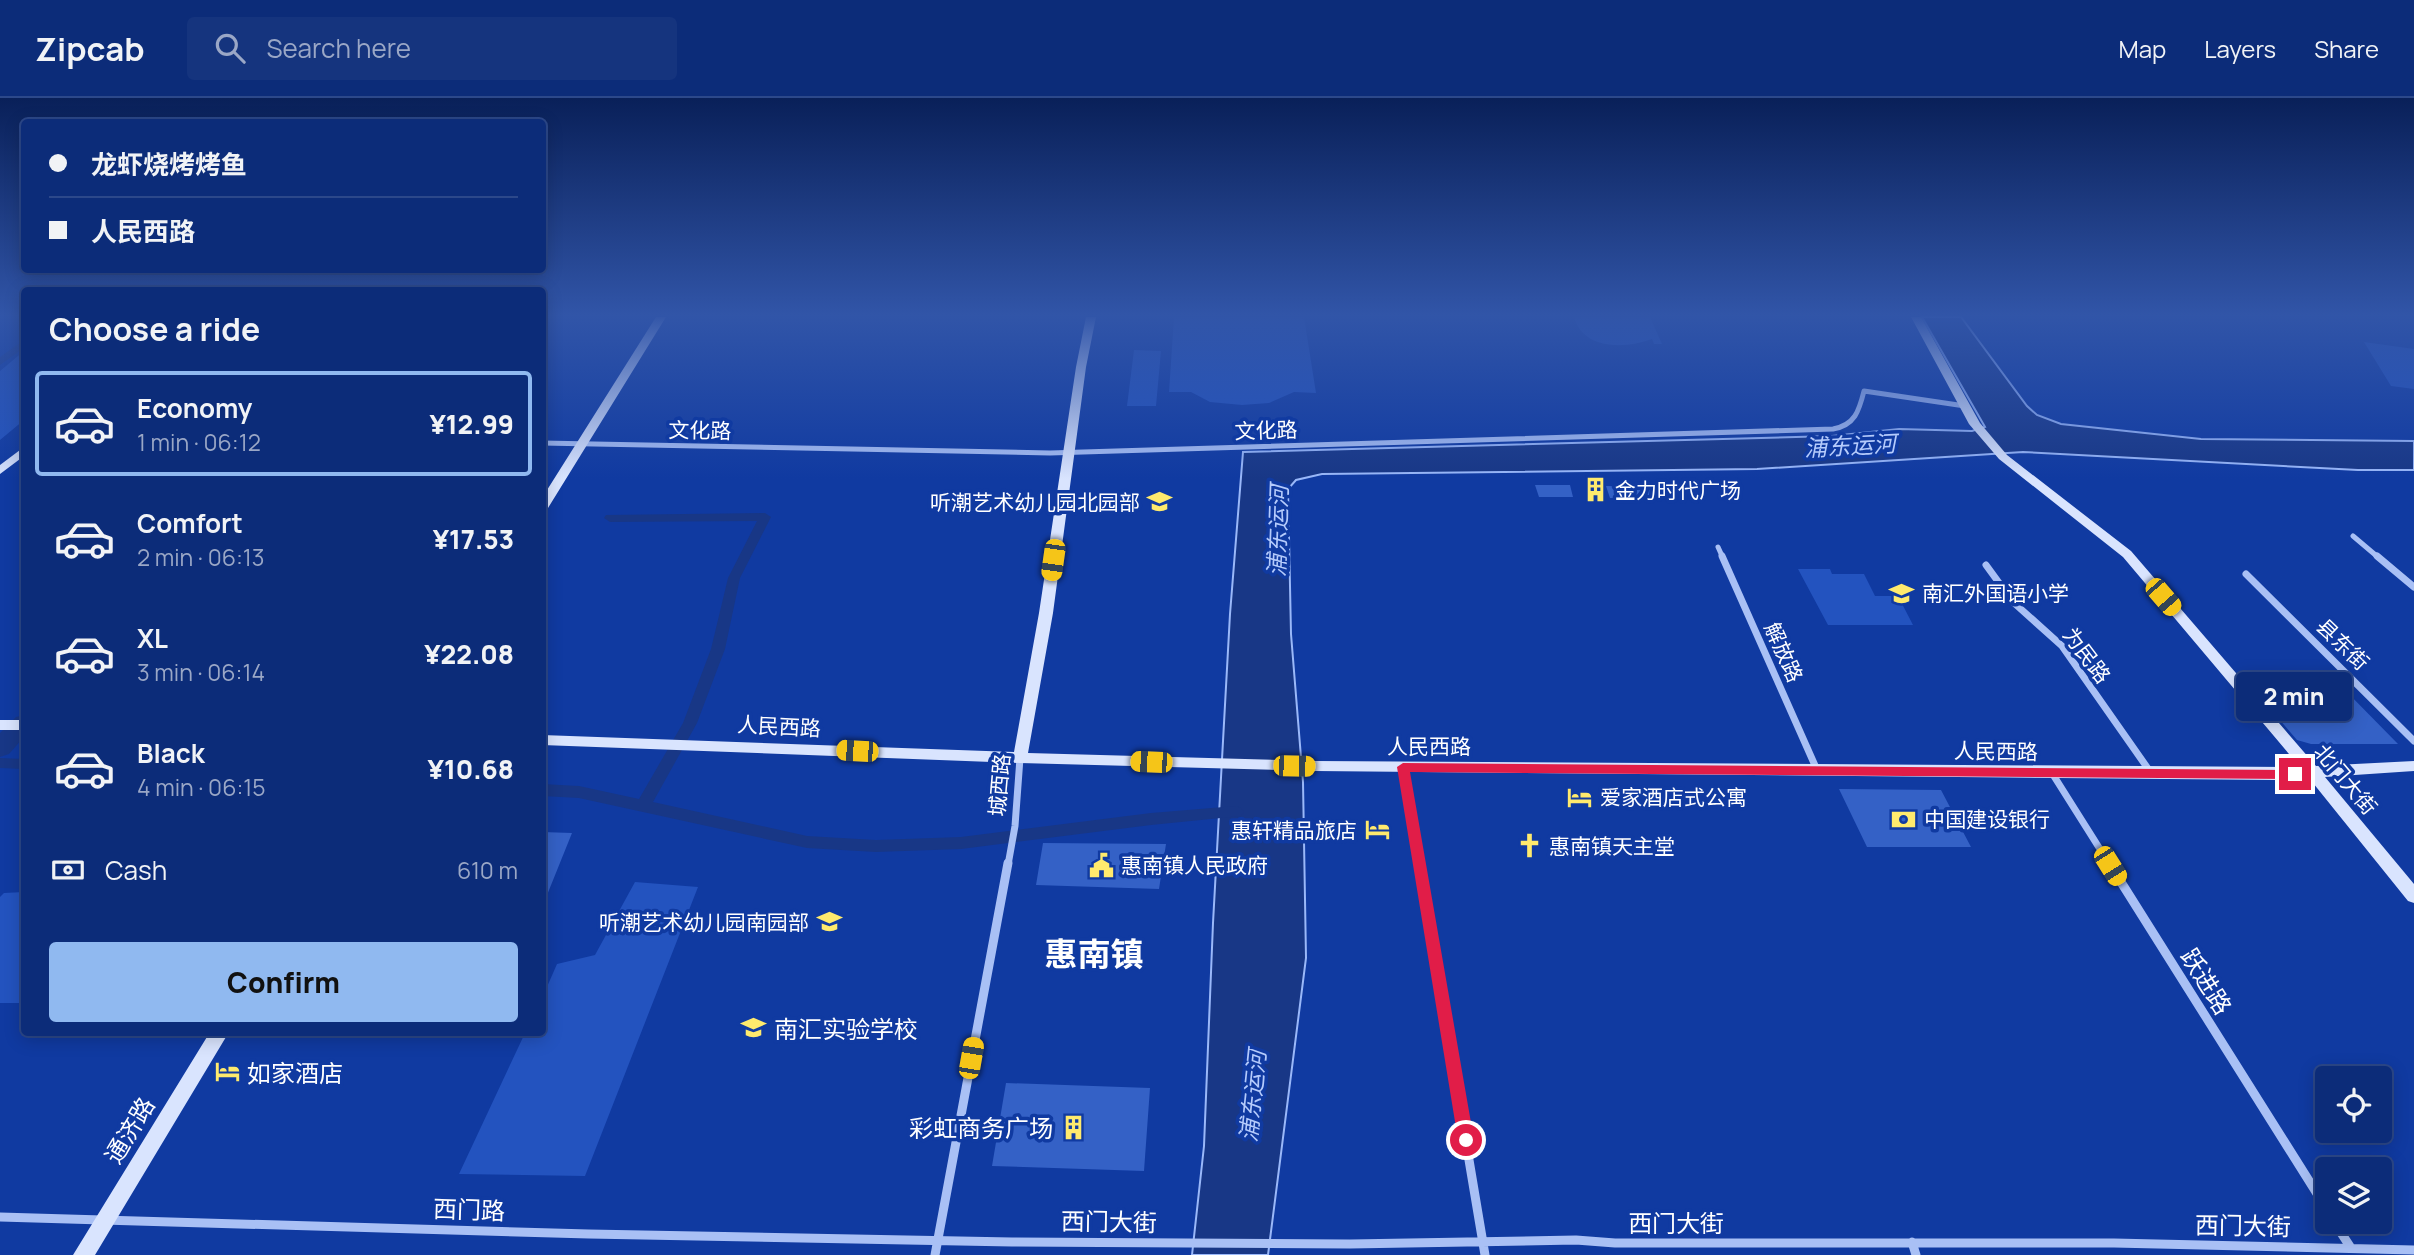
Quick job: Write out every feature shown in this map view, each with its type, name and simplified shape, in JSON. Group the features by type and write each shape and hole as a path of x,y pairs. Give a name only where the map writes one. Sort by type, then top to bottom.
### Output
{"street":[{"path":"546,502 627,371"},
{"name":"城西路","path":"935,1255 1015,826 1020,758 1046,613 1082,371"},
{"name":"北门大街","path":"1946,371 1975,424 2003,457 2123,550 2315,774 2414,896"},
{"name":"文化路","path":"546,443 1069,452 1833,429 1850,425 1857,419 1864,391 1965,406"},
{"path":"0,460 21,445"},
{"path":"0,471 21,446"},
{"path":"2353,536 2414,587"},
{"name":"解放路","path":"1718,547 1817,771"},
{"name":"为民路","path":"1986,565 2013,602 2062,646 2152,773"},
{"name":"县东街","path":"2246,574 2414,741"},
{"path":"0,724 21,725"},
{"name":"人民西路","path":"546,740 1229,765 2315,774 2414,765"},
{"path":"1403,767 1485,1255"},
{"name":"跃进路","path":"2052,773 2315,1190"},
{"name":"通济路","path":"83,1255 218,1036"},
{"name":"西门路","path":"0,1217 674,1236 938,1240"},
{"path":"2342,1234 2351,1248"},
{"name":"西门大街","path":"938,1240 1279,1244 1576,1240 1615,1243 1912,1242 2290,1251 2351,1248 2414,1250"},
{"path":"1912,1242 1916,1255"}],"shaded area":[{"path":"0,371 21,371 21,422 0,440"},
{"path":"1131,371 1159,371 1156,406 1127,406"},
{"path":"1170,371 1313,371 1316,393 1294,392 1269,403 1242,405 1210,402 1191,392 1169,392"},
{"path":"2382,371 2414,371 2414,389 2391,386"},
{"path":"1798,569 1830,569 1832,574 1864,574 1875,596 1898,596 1913,625 1828,625"},
{"path":"635,882 698,887 585,1176 459,1174 524,1036 546,1036 546,989 557,964 595,955"},
{"path":"21,892 21,1003 0,1003 0,897 4,893"}],"water":[{"name":"浦东运河","path":"1953,371 2001,371 2037,415 2061,424 2201,439 2414,441 2414,470 2358,470 2023,452 1757,469 1322,474 1296,480 1288,489 1291,634 1303,782 1306,958 1268,1255 1192,1255 1204,1146 1230,614 1243,452 1832,436 1899,429 1972,431 1985,427"}],"building":[{"path":"1535,485 1570,485 1573,497 1539,497"},
{"path":"1606,486 1652,487 1657,499 1610,498"},
{"path":"2240,674 2266,674 2298,711 2342,712 2317,687 2342,687 2398,744 2311,744 2297,740"},
{"name":"中国建设银行","path":"1839,789 1941,790 1971,847 1867,847"},
{"path":"546,832 572,833 546,898"},
{"name":"惠南镇人民政府","path":"1043,843 1166,844 1159,889 1036,885"},
{"name":"彩虹商务广场","path":"1006,1083 1150,1088 1144,1171 992,1166"}],"waterway":[{"path":"610,518 765,517 734,578 718,649 690,723 644,805"},
{"path":"0,748 21,726"},
{"path":"0,763 21,764"},
{"path":"546,790 579,792 807,842 876,846 961,843 1151,819 1236,812"}],"place":[{"name":"金力时代广场","path":"1595,490"},
{"name":"听潮艺术幼儿园北园部","path":"1160,502"},
{"name":"南汇外国语小学","path":"1902,593"},
{"name":"爱家酒店式公寓","path":"1580,797"},
{"name":"中国建设银行","path":"1904,819"},
{"name":"惠轩精品旅店","path":"1377,830"},
{"name":"惠南镇天主堂","path":"1529,846"},
{"name":"惠南镇人民政府","path":"1101,865"},
{"name":"听潮艺术幼儿园南园部","path":"829,922"},
{"name":"南汇实验学校","path":"754,1028"},
{"name":"如家酒店","path":"227,1072"},
{"name":"彩虹商务广场","path":"1073,1127"}],"district":[{"name":"惠南镇","path":"1094,953"}],"route":[{"path":"1466,1140 1403,767 2295,774"}]}
